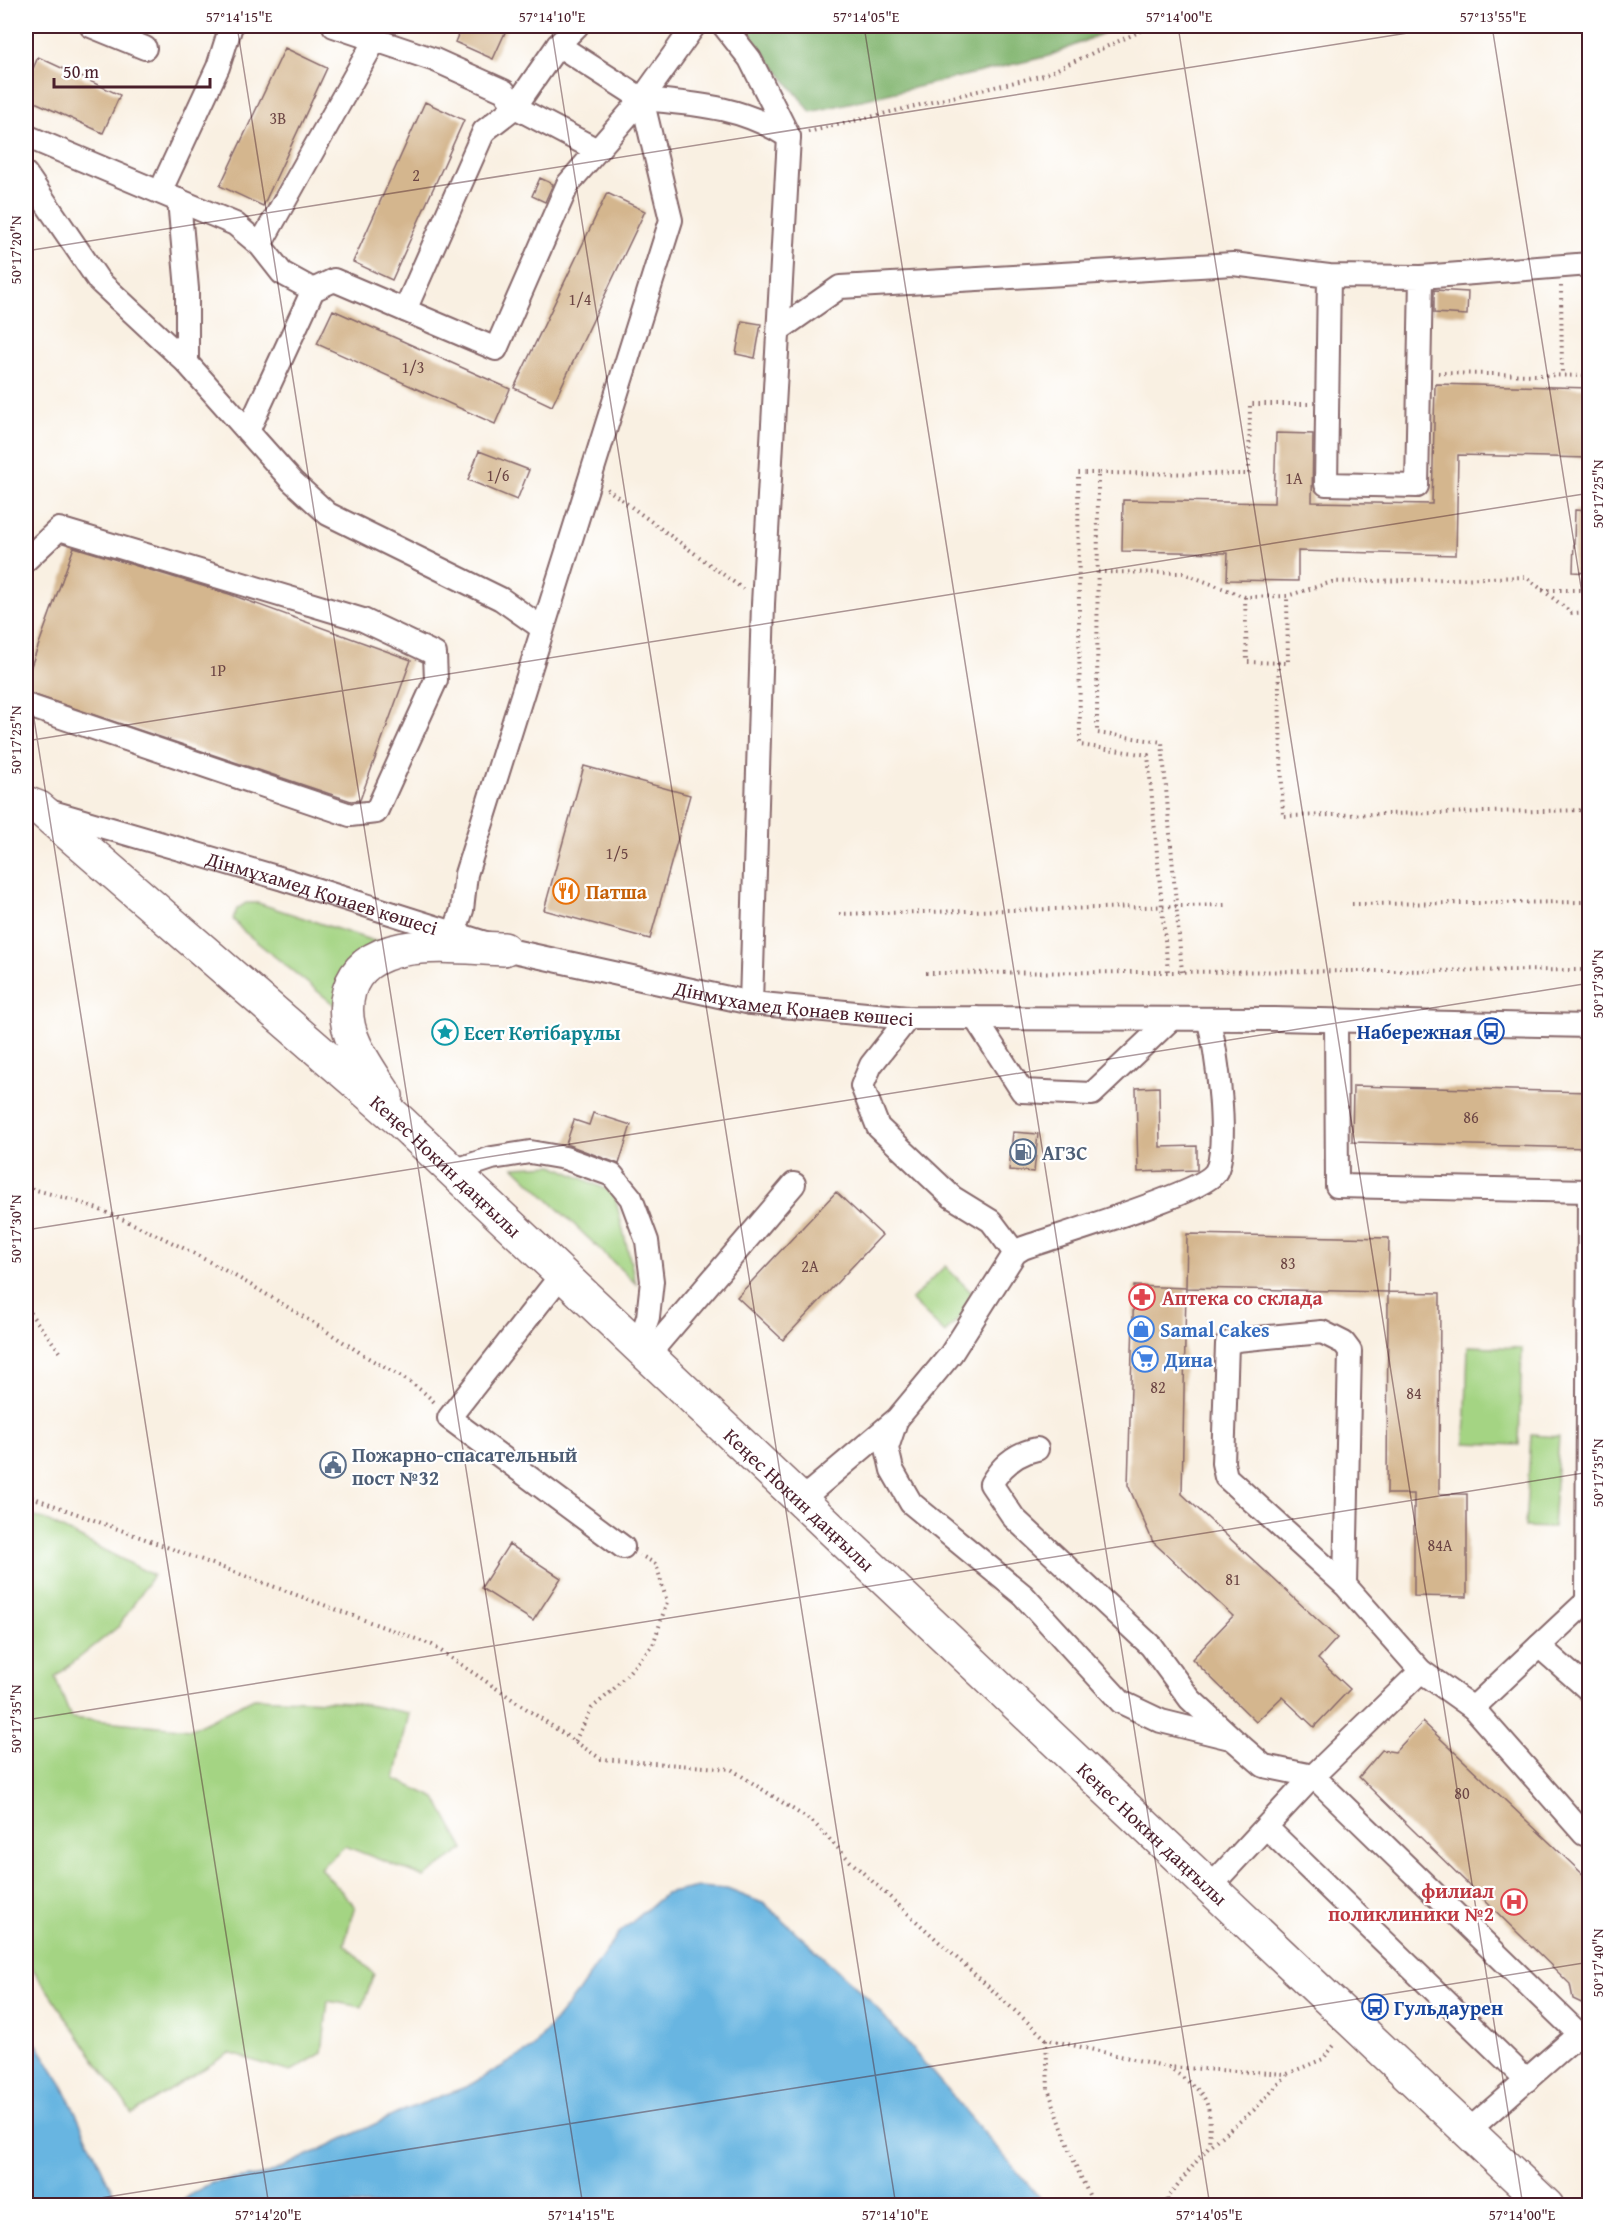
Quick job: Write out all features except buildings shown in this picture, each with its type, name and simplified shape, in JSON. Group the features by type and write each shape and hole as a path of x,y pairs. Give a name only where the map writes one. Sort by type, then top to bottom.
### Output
{"highway":[{"name":"Кеңес Нокин даңғылы","path":"32,806 400,1121 1547,2205"},
{"path":"400,1121 355,1045 350,1031 346,1004 358,972 364,964 406,948 504,949"}],"street":[{"path":"91,26 145,48"},
{"path":"187,363 187,289 169,196 218,67 231,26"},
{"path":"334,26 435,60 504,91 515,107 597,150"},
{"path":"405,310 484,130 515,107 558,45 577,26"},
{"path":"248,431 313,290 334,280 496,349 568,184 642,99 694,26"},
{"path":"724,26 750,59 789,137 763,604 751,1002"},
{"path":"260,245 375,40"},
{"path":"558,45 642,99 718,106 768,123 789,137"},
{"path":"454,933 462,910 466,874 671,220 642,99"},
{"path":"26,136 235,224 260,245 282,273 313,290"},
{"path":"26,174 99,281 187,363 292,481 328,514 501,599 542,628"},
{"path":"780,329 840,288 1233,264 1329,276 1421,277 1561,264 1590,264"},
{"path":"1329,276 1326,484 1417,486 1421,277"},
{"path":"26,560 59,529 363,620 435,654 436,680 376,812 350,815 26,705"},
{"name":"Дінмұхамед Қонаев көшесі","path":"32,806 504,949 751,1002 908,1018 1590,1026"},
{"path":"908,1018 871,1065 862,1086 878,1126 952,1197 991,1221 1016,1253"},
{"path":"975,1018 1022,1091 1092,1094 1170,1020"},
{"path":"801,1500 897,1419 951,1354 1016,1253 1023,1248 1152,1205 1206,1181 1216,1173 1222,1124 1215,1038 1208,1020"},
{"path":"1336,1022 1337,1186 1589,1191 1587,1601 1473,1708"},
{"path":"453,1171 492,1158 530,1152 566,1158 612,1175 631,1198 647,1241 652,1281 643,1350"},
{"path":"643,1350 794,1184"},
{"path":"562,1274 450,1418 623,1547"},
{"path":"1345,1585 1350,1351 1344,1344 1322,1332 1237,1340 1227,1344 1223,1452 1226,1477 1345,1585 1421,1671 1473,1708 1584,1834 1590,1836"},
{"path":"897,1419 887,1448 892,1470 911,1503 1023,1595 1121,1702 1161,1720 1233,1739"},
{"path":"1037,1449 1021,1452 998,1471 991,1484 1014,1518 1151,1646 1190,1699 1233,1739 1264,1766 1313,1776 1579,2034 1469,2130"},
{"path":"1539,1646 1590,1690"},
{"path":"1211,1886 1313,1776 1421,1671"},
{"path":"1266,1827 1527,2080"}],"path":[{"path":"789,137 1044,75 1152,26"},
{"path":"1561,264 1562,376"},
{"path":"1419,373 1590,376"},
{"path":"1168,972 1148,755 1080,745 1078,473 1249,474 1250,404 1327,404"},
{"path":"1098,473 1097,733 1162,742 1182,972"},
{"path":"590,476 763,604"},
{"path":"1098,572 1183,573 1245,597 1287,596 1332,582 1527,577 1572,613 1590,612"},
{"path":"1542,590 1590,590"},
{"path":"1245,597 1247,662 1288,663 1287,596"},
{"path":"1278,662 1283,816 1590,810"},
{"path":"1352,904 1590,902"},
{"path":"840,914 1227,905"},
{"path":"926,973 1590,970"},
{"path":"26,1187 95,1208 175,1245 275,1297 362,1354 421,1388 450,1418"},
{"path":"26,1308 62,1353"},
{"path":"26,1495 432,1646 601,1758 731,1769 814,1823 850,1861 1046,2039 1168,2067 1287,2074"},
{"path":"575,1741 592,1708 612,1691 653,1645 667,1602 656,1564 623,1547"},
{"path":"1164,2205 1167,2198 1209,2146 1254,2110 1287,2074 1323,2059 1354,2022"},
{"path":"1046,2039 1048,2089 1075,2164 1094,2205"},
{"path":"1168,2067 1199,2089 1211,2112 1209,2146"},
{"path":"1167,2198 1169,2205"}],"green space":[{"path":"742,26 1120,26 1049,56 811,112"},
{"path":"246,903 258,903 383,944 337,1007 242,930 233,919 237,909"},
{"path":"553,1165 614,1193 636,1284 514,1167"},
{"path":"945,1266 978,1299 945,1333 911,1300"},
{"path":"1468,1346 1522,1348 1519,1445 1465,1443"},
{"path":"1531,1435 1559,1437 1553,1528 1525,1527"},
{"path":"26,1515 43,1519 153,1575 119,1626 55,1677 71,1718 191,1729 254,1698 352,1702 409,1713 395,1779 436,1798 464,1849 424,1877 345,1846 320,1868 355,1906 344,1944 374,1974 362,2007 328,2001 322,2053 290,2072 229,2053 132,2114 26,1959"}],"water":[{"path":"698,1887 727,1889 765,1904 869,1999 1046,2205 177,2205 211,2183 268,2174 405,2110 468,2086 532,2049 578,1992 618,1934 665,1894"},
{"path":"26,2028 61,2082 119,2205 26,2205"}],"place":[{"name":"Патша","path":"566,891"},
{"name":"Набережная","path":"1491,1031"},
{"name":"Есет Көтібарұлы","path":"445,1032"},
{"name":"АГЗС","path":"1023,1152"},
{"name":"Аптека со склада","path":"1142,1297"},
{"name":"Samal Cakes","path":"1141,1329"},
{"name":"Дина","path":"1145,1359"},
{"name":"Пожарно-спасательный пост №32","path":"333,1465"},
{"name":"филиал поликлиники №2","path":"1514,1902"},
{"name":"Гульдаурен","path":"1375,2007"}]}
